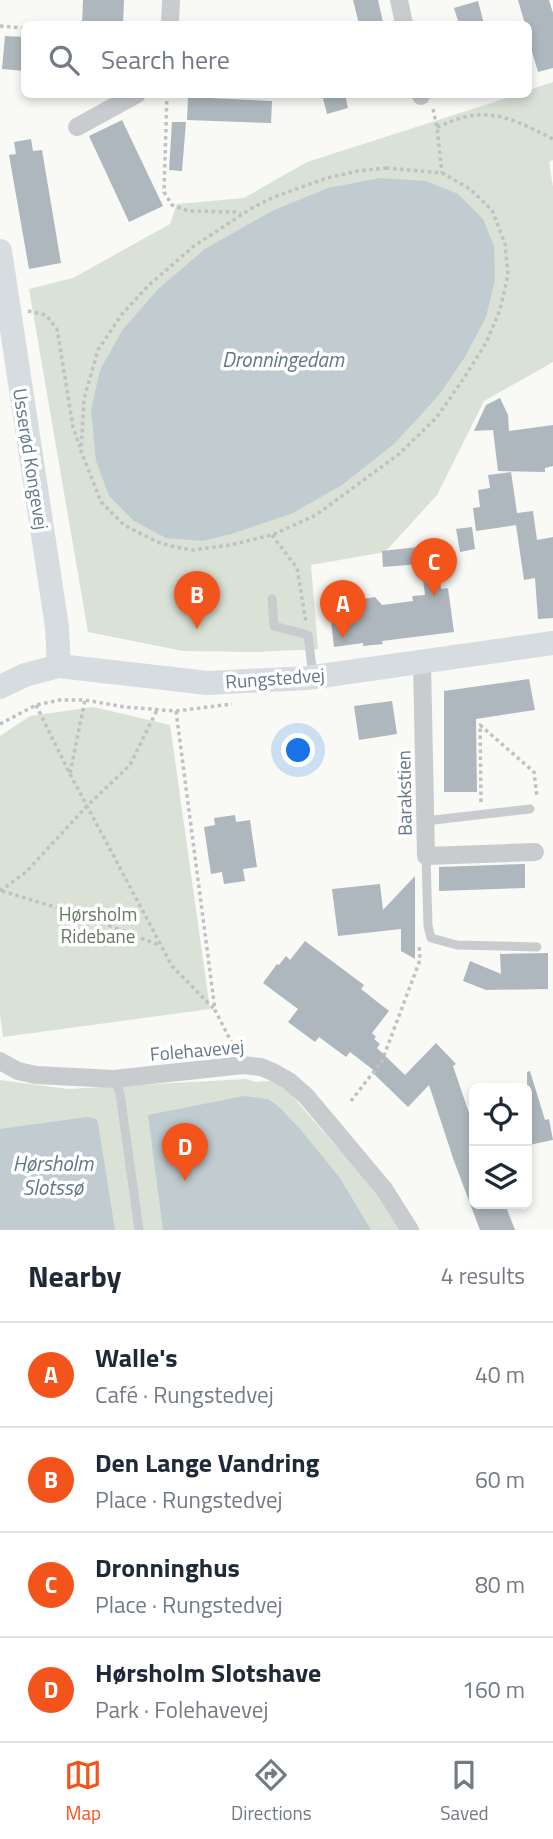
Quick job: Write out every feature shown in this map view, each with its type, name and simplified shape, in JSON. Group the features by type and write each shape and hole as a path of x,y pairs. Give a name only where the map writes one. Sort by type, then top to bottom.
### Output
{"main road":[{"name":"Usserød Kongevej","path":"0,251 57,627 59,666"},
{"name":"Rungstedvej","path":"0,687 25,675 59,666 208,683 261,681 313,678 553,643"}],"street":[{"path":"170,21 171,0"},
{"path":"398,0 403,21"},
{"path":"77,127 130,98"},
{"name":"Barakstien","path":"422,662 426,856 535,852"},
{"name":"Folehavevej","path":"0,1060 18,1071 36,1075 114,1079 243,1065 273,1072 289,1081 306,1096 384,1189 410,1230"}],"lane":[{"path":"272,599 274,626 308,635 313,678"},
{"path":"425,821 530,809"},
{"path":"426,856 428,926 431,938 457,945 537,947"},
{"path":"114,1079 120,1093 139,1230"}],"path":[{"path":"0,26 21,27"},
{"path":"167,98 164,192 172,205 188,211 242,214"},
{"path":"425,98 432,104 438,127 442,173"},
{"path":"438,127 469,116 494,115 520,122 553,139"},
{"path":"9,310 34,311 46,315 57,329 72,427 81,451 101,502 124,525 157,542 193,550 230,545 272,535 316,515 399,454 437,417 464,378 491,332 500,310 508,275 505,244 492,210 470,189 442,173 386,168 327,178 274,197 242,214 194,246 149,285 122,314 98,350 84,399 81,451"},
{"path":"272,535 297,568 308,635"},
{"path":"0,724 36,705 60,700 85,700 176,712 215,1010"},
{"path":"70,774 85,700"},
{"path":"36,705 172,966 215,1010 243,1065"},
{"path":"1,891 26,872 87,806 130,765 158,710"},
{"path":"481,814 480,725 534,772 537,804 530,809"},
{"path":"1,891 85,916 161,945"},
{"path":"351,1101 382,1061 420,960 419,934"}],"green space":[{"path":"553,82 553,160 549,162 553,187 553,362 484,401 437,495 385,552 311,565 318,649 258,652 183,651 88,632 29,289 73,278 170,224 177,204 244,198 307,162 507,98 532,98 532,89"},
{"name":"Hørsholm Ridebane","path":"93,707 170,725 210,1009 3,1037 0,1014 0,736 30,716"},
{"path":"246,1079 256,1082 280,1080 329,1138 415,1230 0,1230 0,1080 68,1089"}],"water":[{"name":"Dronningedam","path":"380,178 426,181 458,194 483,219 494,246 495,280 486,317 465,357 439,395 394,444 342,485 291,514 203,541 166,538 134,521 109,496 96,461 91,410 100,370 123,329 159,288 205,249 272,211 328,188"},
{"path":"244,1096 268,1099 300,1129 340,1178 371,1230 163,1230 148,1115"},
{"name":"Hørsholm Slotssø","path":"87,1117 96,1119 98,1123 115,1230 0,1230 0,1129"}],"building":[{"path":"83,0 124,0 123,21 82,21"},
{"path":"353,0 378,0 383,21 358,21"},
{"path":"518,0 549,0 553,13 553,68 538,72 532,52 532,21 524,21"},
{"path":"478,1 483,21 458,21 454,8"},
{"path":"5,36 21,37 21,71 2,69"},
{"path":"188,98 272,101 271,123 187,120"},
{"path":"323,98 346,98 348,108 327,114"},
{"path":"122,120 163,206 129,222 89,136"},
{"path":"172,122 186,122 182,171 169,170"},
{"path":"31,139 33,151 42,150 61,263 29,269 9,155 16,154 14,142"},
{"path":"500,398 508,415 509,431 553,425 553,466 545,468 545,472 498,471 493,430 474,431 486,405"},
{"path":"511,472 517,513 533,511 537,540 553,537 553,618 538,619 535,578 524,580 516,525 476,531 473,508 480,507 478,490 490,488 488,475"},
{"path":"472,527 475,549 460,552 456,529"},
{"path":"436,545 441,589 448,588 454,632 382,641 383,644 363,646 363,643 334,647 330,612 336,603 375,597 382,605 413,601 412,596 425,595 421,564 383,567 382,551"},
{"path":"529,679 535,710 476,719 477,792 444,792 444,691"},
{"path":"392,701 397,734 359,740 354,706"},
{"path":"235,815 236,822 250,820 257,867 243,869 245,881 224,884 222,872 211,874 204,827 215,825 214,818"},
{"path":"525,864 525,888 439,891 439,867"},
{"path":"415,876 415,959 401,951 401,929 338,936 332,889 380,884 383,910"},
{"path":"305,941 364,985 361,989 389,1011 372,1033 380,1044 377,1048 405,1075 436,1043 456,1064 453,1066 469,1113 469,1201 429,1085 408,1107 374,1074 376,1072 350,1052 346,1057 319,1037 315,1042 288,1022 298,1009 263,983 286,956 290,960"},
{"path":"548,953 548,989 486,990 463,981 470,961 501,974 500,954"},
{"path":"530,1071 545,1120 549,1119 553,1140 532,1144 532,1083 527,1083 527,1072"},
{"path":"472,1209 507,1209 515,1230 480,1230"}],"place":[{"name":"Dronninghus","path":"434,596"},
{"name":"Den Lange Vandring","path":"197,629"},
{"name":"Walle's","path":"343,638"},
{"name":"Hørsholm Slotshave","path":"185,1181"}]}
